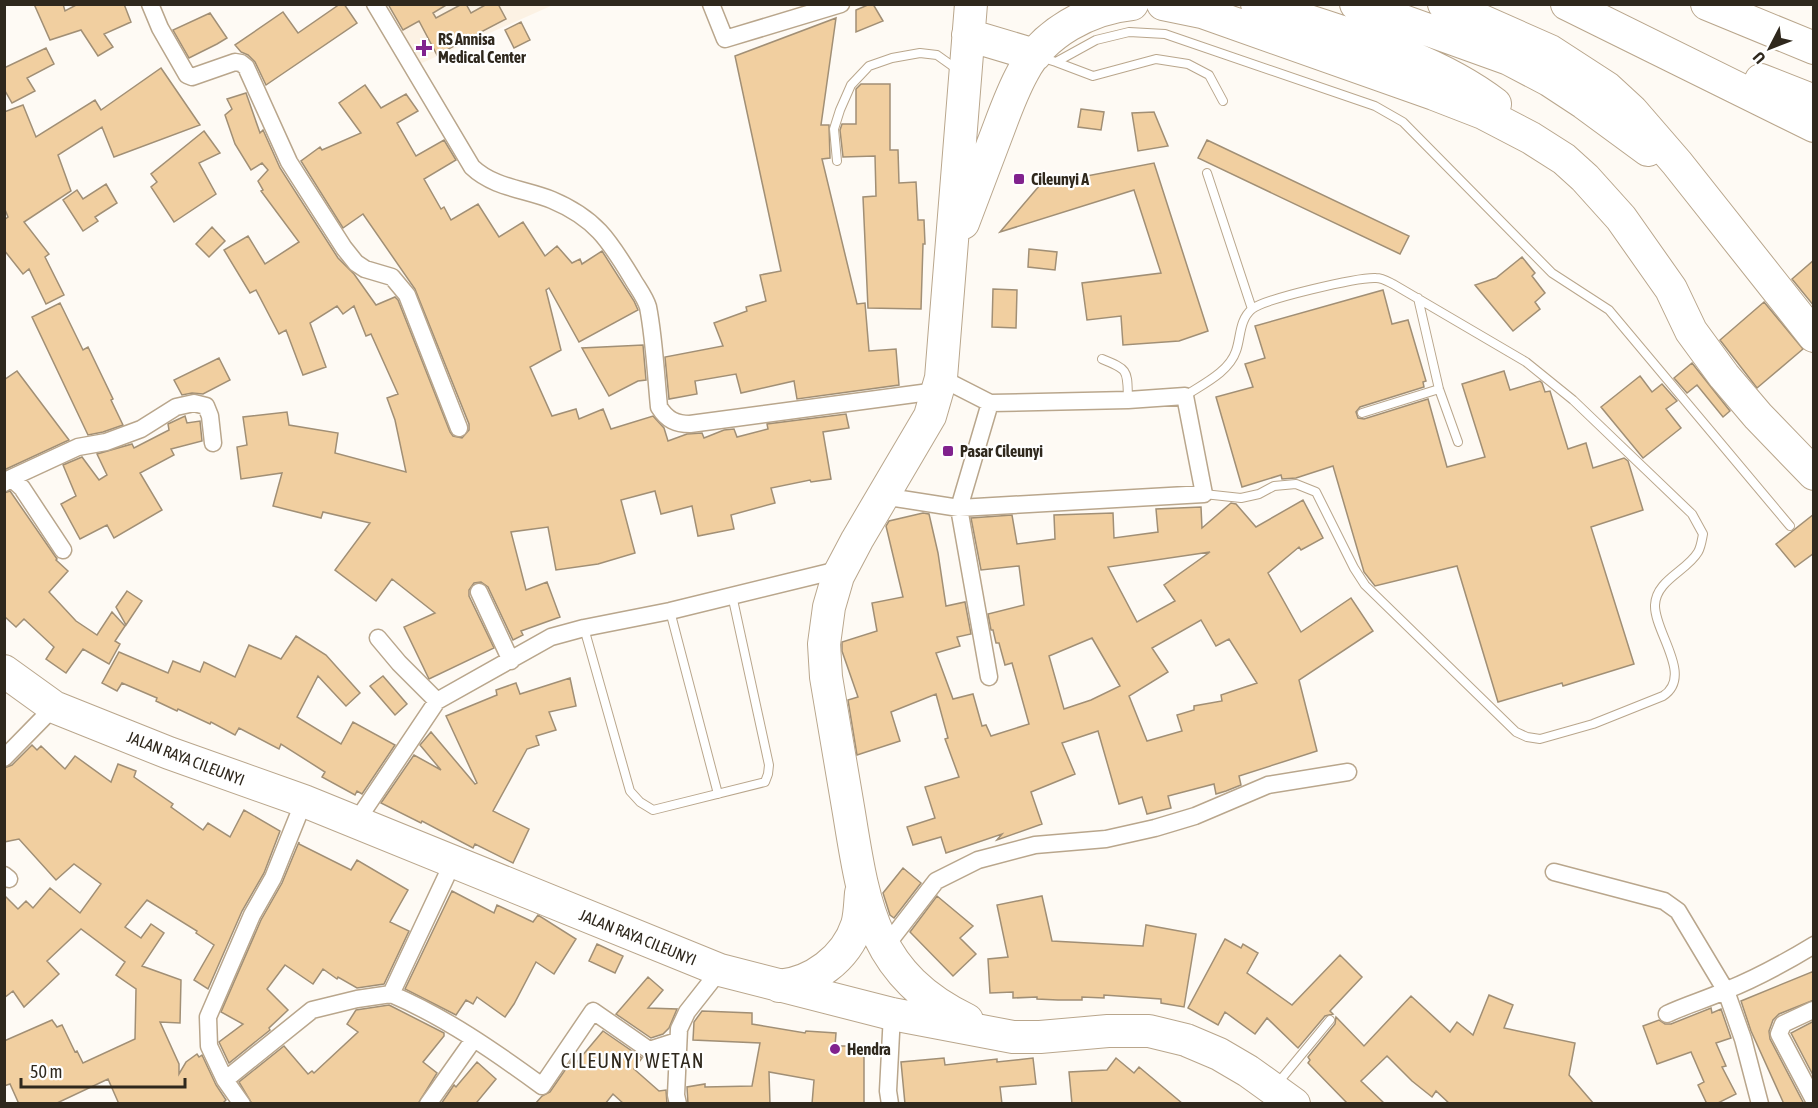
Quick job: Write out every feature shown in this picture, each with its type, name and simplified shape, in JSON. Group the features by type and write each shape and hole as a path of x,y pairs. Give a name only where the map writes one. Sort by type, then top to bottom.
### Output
{"highway":[{"path":"949,264 1023,70 1045,58 1057,33 1080,19 1107,8 1132,4"},
{"path":"1163,4 1202,12 1473,109 1508,125 1564,159"},
{"path":"1257,4 1403,55 1460,80 1500,107 1585,178 1621,218 1671,289 1698,315 1775,403 1814,443"},
{"path":"1356,4 1509,59 1549,80 1624,131 1657,158 1724,223"},
{"path":"1444,4 1550,51 1607,88 1640,119 1677,163 1814,336"},
{"path":"1568,4 1814,101"},
{"path":"1568,4 1814,126"},
{"path":"1707,4 1814,48"},
{"path":"1718,4 1814,39"},
{"path":"1013,1037 983,1027 932,1000 912,983 885,947 874,926 861,887 826,677 824,644 829,607 842,569 930,416 939,384 970,20 1045,58"},
{"path":"1671,289 1681,314 1701,347 1758,416 1814,474"},
{"name":"JALAN RAYA CILEUNYI","path":"4,671 54,707 170,753 304,801 720,970 892,1014 1013,1037 1107,1031 1149,1031 1186,1040 1219,1054 1283,1096"},
{"path":"779,986 795,985 809,980 836,959 856,926 861,887"}],"street":[{"path":"150,4 160,28 187,75 192,77 235,62 246,67 289,162 344,248 356,263 365,269 392,277 407,295 459,428"},
{"path":"375,4 472,167 492,182 536,194 571,209 593,224 611,243 647,304 659,407 668,419 680,424 690,424 939,384 990,403 1128,400 1185,396 1204,494 959,508 882,496"},
{"path":"711,4 725,39 841,4"},
{"path":"8,481 78,447 106,442 141,429 176,407 194,403 206,406 210,416 213,443"},
{"path":"989,677 959,508 990,403"},
{"path":"8,481 22,488 63,550"},
{"path":"356,822 437,701 551,638 584,628 670,611 842,569"},
{"path":"479,592 511,661"},
{"path":"378,638 437,701"},
{"path":"4,758 54,707"},
{"path":"885,947 936,881 978,861 1035,845 1106,839 1155,828 1195,816 1268,785 1348,772"},
{"path":"242,1104 225,1080 209,1046 207,1017 252,915 273,878 304,801"},
{"path":"391,994 453,862"},
{"path":"1554,872 1664,901 1678,911 1726,991 1743,1039 1760,1104"},
{"path":"1667,1014 1690,1003 1726,991 1814,945"},
{"path":"678,1104 676,1095 678,1029 687,1012 720,970"},
{"path":"225,1080 312,1010 357,999 391,994 416,1005 474,1039 542,1086 593,1011 649,1050 677,1041"},
{"path":"1813,1010 1783,1024 1779,1034 1814,1100"},
{"path":"890,1104 888,1091 892,1014"},
{"path":"428,1104 474,1039"}],"lane":[{"path":"1045,58 1096,40 1129,32 1165,34 1375,106 1403,122 1552,273 1609,310 1790,526"},
{"path":"837,161 834,129 840,110 850,85 869,66 892,58 920,53 937,55 965,75"},
{"path":"1045,58 1093,76 1156,59 1188,64 1209,75 1223,101"},
{"path":"1207,173 1252,309"},
{"path":"1185,396 1230,363 1236,352 1241,324 1252,309 1292,295 1359,278 1379,278 1418,298 1526,362 1573,400 1692,514 1703,534 1698,552 1658,593 1654,607 1674,668 1675,684 1670,691 1593,724 1540,739 1527,737 1516,732 1365,585 1354,568 1316,492 1296,484 1274,486 1259,494 1241,498 1204,494"},
{"path":"1418,298 1439,389 1458,442"},
{"path":"1102,359 1120,367 1127,375 1128,400"},
{"path":"1362,413 1439,389"},
{"path":"584,628 630,791 640,802 653,810 765,782 768,774 769,765 732,595"},
{"path":"670,611 718,794"},
{"path":"1283,1096 1330,1020"}],"shaded area":[{"name":"RS Annisa Medical Center","path":"366,5 553,5 406,70"}],"building":[{"path":"34,4 63,4 65,11 78,4 124,4 131,22 104,34 113,47 98,56 81,30 50,40"},
{"path":"340,4 344,4 357,23 266,85 255,62 235,45 283,12 298,33"},
{"path":"388,4 448,4 433,13 436,18 462,4 466,4 471,13 487,4 498,4 506,19 437,55 419,21 403,30"},
{"path":"873,4 883,21 856,32 856,10"},
{"path":"210,13 227,38 189,58 173,30"},
{"path":"836,18 821,125 829,125 830,158 822,159 857,304 865,303 869,351 896,349 899,385 797,399 794,381 741,393 736,374 695,381 697,394 669,399 665,357 723,346 714,323 747,311 746,307 766,301 760,275 781,271 735,56"},
{"path":"521,22 530,40 514,48 505,30"},
{"path":"46,48 54,64 27,78 35,91 12,103 4,89 4,68"},
{"path":"161,68 200,125 114,157 102,127 58,155 71,191 24,222 49,254 45,257 64,295 46,304 29,269 23,274 4,250 4,220 8,217 4,207 4,112 23,105 36,137 95,100 101,110"},
{"path":"861,84 890,84 890,150 898,150 899,183 916,182 918,220 924,220 925,244 923,244 921,309 868,308 863,197 876,196 875,156 843,157 840,130 842,124 856,124 856,89"},
{"path":"365,85 381,108 406,94 418,111 397,123 416,156 444,140 456,160 424,179 441,209 444,207 451,220 478,204 499,237 523,222 545,256 557,246 572,263 580,259 582,264 602,251 634,301 638,310 579,342 549,288 546,290 561,350 530,367 552,416 576,409 579,419 603,409 611,429 653,416 664,428 668,441 687,434 702,433 704,438 724,430 734,429 737,437 768,429 767,424 846,414 849,428 823,432 831,479 811,482 810,480 771,488 775,503 731,515 734,529 698,536 692,506 661,514 655,491 621,500 635,553 598,564 556,570 548,527 511,532 526,590 547,582 560,617 521,631 523,635 513,640 488,587 481,582 474,583 469,590 469,596 494,648 429,679 404,627 435,613 392,579 376,601 335,570 370,523 323,512 321,518 273,506 282,473 241,479 237,447 247,445 243,417 287,412 289,425 338,433 335,453 406,472 395,420 387,398 398,394 371,334 366,336 354,306 343,314 337,306 310,323 326,367 303,375 286,330 279,334 256,290 250,293 224,250 248,236 265,264 299,242 261,191 263,190 258,181 268,170 262,163 251,170 235,144 225,115 232,109 227,99 246,93 260,133 263,130 280,168 338,258 354,274 376,305 395,297 398,300 450,432 453,436 462,438 469,430 469,424 415,289 363,214 343,228 301,161 320,147 322,150 361,133 339,103"},
{"path":"1081,109 1104,112 1101,130 1078,127"},
{"path":"1154,112 1168,146 1138,151 1132,113"},
{"path":"204,131 220,153 199,163 216,194 174,222 151,187 157,182 151,174"},
{"path":"1207,140 1409,236 1400,254 1198,158"},
{"path":"1154,163 1208,331 1179,341 1123,345 1121,316 1087,320 1082,283 1161,273 1134,190 1000,232 1040,185"},
{"path":"106,184 117,203 95,217 98,221 83,231 63,200 77,190 83,199"},
{"path":"212,227 225,241 209,257 196,244"},
{"path":"1029,249 1057,252 1055,270 1028,267"},
{"path":"1522,257 1535,273 1532,276 1545,293 1535,302 1540,309 1513,331 1475,285 1496,278"},
{"path":"1814,260 1814,306 1792,279"},
{"path":"993,289 1017,290 1016,328 992,327"},
{"path":"1383,290 1392,324 1408,320 1426,381 1423,382 1424,387 1360,407 1356,412 1358,418 1364,419 1428,399 1447,467 1485,457 1462,384 1504,371 1510,390 1540,381 1545,392 1550,391 1568,449 1586,443 1593,468 1624,458 1628,461 1643,510 1591,527 1634,664 1563,686 1562,683 1498,702 1457,566 1375,586 1364,572 1333,466 1296,478 1282,479 1281,475 1242,487 1216,397 1253,387 1245,364 1265,358 1255,326"},
{"path":"1764,302 1803,349 1757,388 1720,340"},
{"path":"60,303 83,350 88,347 123,425 88,435 32,317"},
{"path":"643,345 646,380 638,381 609,396 582,348"},
{"path":"219,358 230,380 203,394 182,395 174,380"},
{"path":"1692,363 1730,411 1723,417 1697,385 1687,393 1674,378"},
{"path":"17,371 69,440 4,470 4,380"},
{"path":"1640,376 1652,392 1662,384 1677,401 1666,409 1681,428 1643,458 1601,407"},
{"path":"185,416 187,423 200,421 202,441 171,449 174,455 140,473 162,510 114,538 107,525 80,539 61,504 76,496 63,465 82,457 99,480 107,475 97,454 132,444 134,448 169,430 168,424"},
{"path":"10,491 56,560 68,571 49,592 76,621 97,635 112,612 125,626 115,641 120,644 109,664 83,649 66,673 46,659 54,647 24,619 16,627 4,616 4,493"},
{"path":"1303,500 1323,538 1301,550 1299,547 1268,573 1301,632 1351,598 1373,631 1299,680 1317,751 1239,776 1241,785 1226,791 1216,794 1214,784 1168,796 1171,808 1147,814 1142,797 1119,804 1098,731 1062,743 1075,774 1031,792 1042,824 997,840 1002,834 946,853 941,837 913,845 907,827 935,818 925,787 959,777 945,739 948,738 936,694 891,712 900,741 857,755 848,700 858,697 842,651 842,642 877,631 872,603 903,597 886,526 889,521 923,513 929,514 946,606 965,602 971,634 957,637 960,646 936,653 953,699 973,694 982,726 986,725 991,736 1029,724 1012,663 1005,665 999,643 996,643 993,630 991,630 988,614 1024,605 1019,566 981,570 971,518 1012,515 1017,544 1055,539 1054,515 1113,513 1114,538 1158,532 1156,509 1201,507 1202,528 1231,503 1236,504 1256,527","holes":["1210,552 1164,585 1175,601 1137,622 1108,567","1201,620 1216,646 1229,639 1257,683 1221,695 1222,701 1194,706 1194,710 1177,715 1182,731 1147,741 1129,696 1168,672 1152,648","1092,638 1120,686 1091,700 1064,709 1049,656"]},
{"path":"1814,514 1814,553 1795,567 1776,544"},
{"path":"127,591 142,601 126,625 116,607"},
{"path":"296,636 326,655 360,693 346,706 318,676 297,717 341,744 353,722 395,745 362,794 357,791 355,795 322,777 325,772 281,744 279,749 239,728 235,735 211,722 210,724 178,709 177,711 156,701 157,698 122,683 117,691 102,683 119,652 168,673 173,661 200,672 204,662 235,677 249,645 281,659"},
{"path":"383,676 407,704 395,715 370,686"},
{"path":"570,678 576,706 549,712 556,730 536,736 539,745 527,749 493,811 529,829 513,863 475,844 473,848 422,821 421,823 381,803 414,755 441,770 420,745 431,732 475,784 477,783 446,716 497,695 496,690 516,683 520,694"},
{"path":"32,745 37,750 41,746 65,769 75,756 111,782 118,764 136,771 134,777 173,804 171,807 203,830 208,823 230,837 244,810 280,831 264,873 242,911 208,989 194,980 214,945 196,933 197,931 147,900 125,927 141,938 151,924 164,933 142,966 181,980 180,1023 160,1022 179,1064 179,1074 186,1062 197,1054 199,1057 202,1055 226,1100 222,1104 119,1104 108,1079 55,1104 19,1104 10,1084 4,1086 4,1041 52,1020 57,1027 62,1025 83,1063 135,1039 136,989 116,975 125,962 81,929 47,961 59,974 24,1007 13,991 4,998 4,895 18,909 26,901 33,908 50,888 80,913 101,884 74,864 56,880 19,839 4,842 4,768 12,765"},
{"path":"299,842 351,870 357,860 408,890 390,922 409,931 384,984 357,988 338,977 337,979 323,969 313,984 285,965 267,989 288,1010 269,1028 270,1030 229,1063 219,1042 243,1024 221,1012 261,920 282,883"},
{"path":"903,868 921,883 894,918 890,915 883,893"},
{"path":"452,891 494,913 497,905 533,922 538,915 576,939 554,974 536,962 505,1017 477,997 473,1004 466,1000 456,1015 405,989"},
{"path":"937,896 973,926 960,938 976,954 953,976 910,932"},
{"path":"1042,896 1052,941 1143,946 1146,925 1196,934 1184,1007 1161,1003 1161,999 1104,995 1104,998 1082,997 1082,1000 1058,1000 1037,999 1037,997 1013,998 1013,992 990,993 988,959 1008,957 997,905"},
{"path":"1225,939 1241,948 1243,944 1258,953 1247,973 1292,1005 1340,955 1362,977 1330,1011 1333,1014 1325,1016 1298,1048 1267,1018 1255,1034 1225,1012 1218,1025 1188,1008"},
{"path":"597,944 623,956 615,973 589,961"},
{"path":"1814,971 1814,1000 1779,1014 1773,1020 1769,1031 1770,1039 1804,1104 1784,1104 1751,1031 1741,1001"},
{"path":"648,977 663,990 648,1008 677,1009 669,1028 663,1034 651,1038 616,1014"},
{"path":"1489,995 1513,1005 1504,1028 1575,1043 1569,1075 1594,1104 1450,1104 1436,1091 1432,1097 1387,1056 1361,1081 1385,1104 1348,1104 1308,1063 1310,1060 1308,1057 1335,1024 1336,1017 1364,1046 1411,996 1450,1032 1457,1022 1473,1035"},
{"path":"389,1005 444,1033 423,1062 437,1073 418,1104 252,1104 239,1082 284,1046 308,1074 312,1071 314,1073 358,1032 347,1024 356,1010"},
{"path":"1711,1008 1712,1013 1721,1009 1731,1038 1716,1043 1726,1066 1722,1067 1736,1094 1716,1104 1707,1104 1698,1085 1704,1082 1691,1052 1657,1064 1643,1026 1659,1020 1665,1024 1671,1024"},
{"path":"702,1011 752,1013 752,1024 805,1033 806,1031 836,1033 835,1046 864,1046 864,1104 812,1104 814,1080 769,1072 770,1104 688,1104 687,1087 705,1084 705,1087 752,1086 760,1043 693,1040 694,1022"},
{"path":"1814,1021 1814,1077 1791,1033"},
{"path":"603,1031 642,1058 634,1069 659,1091 666,1090 667,1104 624,1104 613,1094 605,1104 535,1104 542,1096 550,1092 572,1060 576,1063"},
{"path":"944,1058 945,1065 997,1059 997,1062 1033,1058 1036,1084 1000,1087 1002,1104 905,1104 901,1062"},
{"path":"1116,1058 1134,1073 1139,1067 1183,1104 1072,1104 1069,1072 1107,1070"},
{"path":"477,1062 496,1079 477,1102 478,1104 441,1104 454,1085 456,1087"}],"place":[{"name":"RS Annisa Medical Center","path":"424,48"},
{"name":"Cileunyi A","path":"1019,179"},
{"name":"Pasar Cileunyi","path":"948,451"},
{"name":"Hendra","path":"835,1049"}],"district":[{"name":"CILEUNYI WETAN","path":"633,1060"}]}
